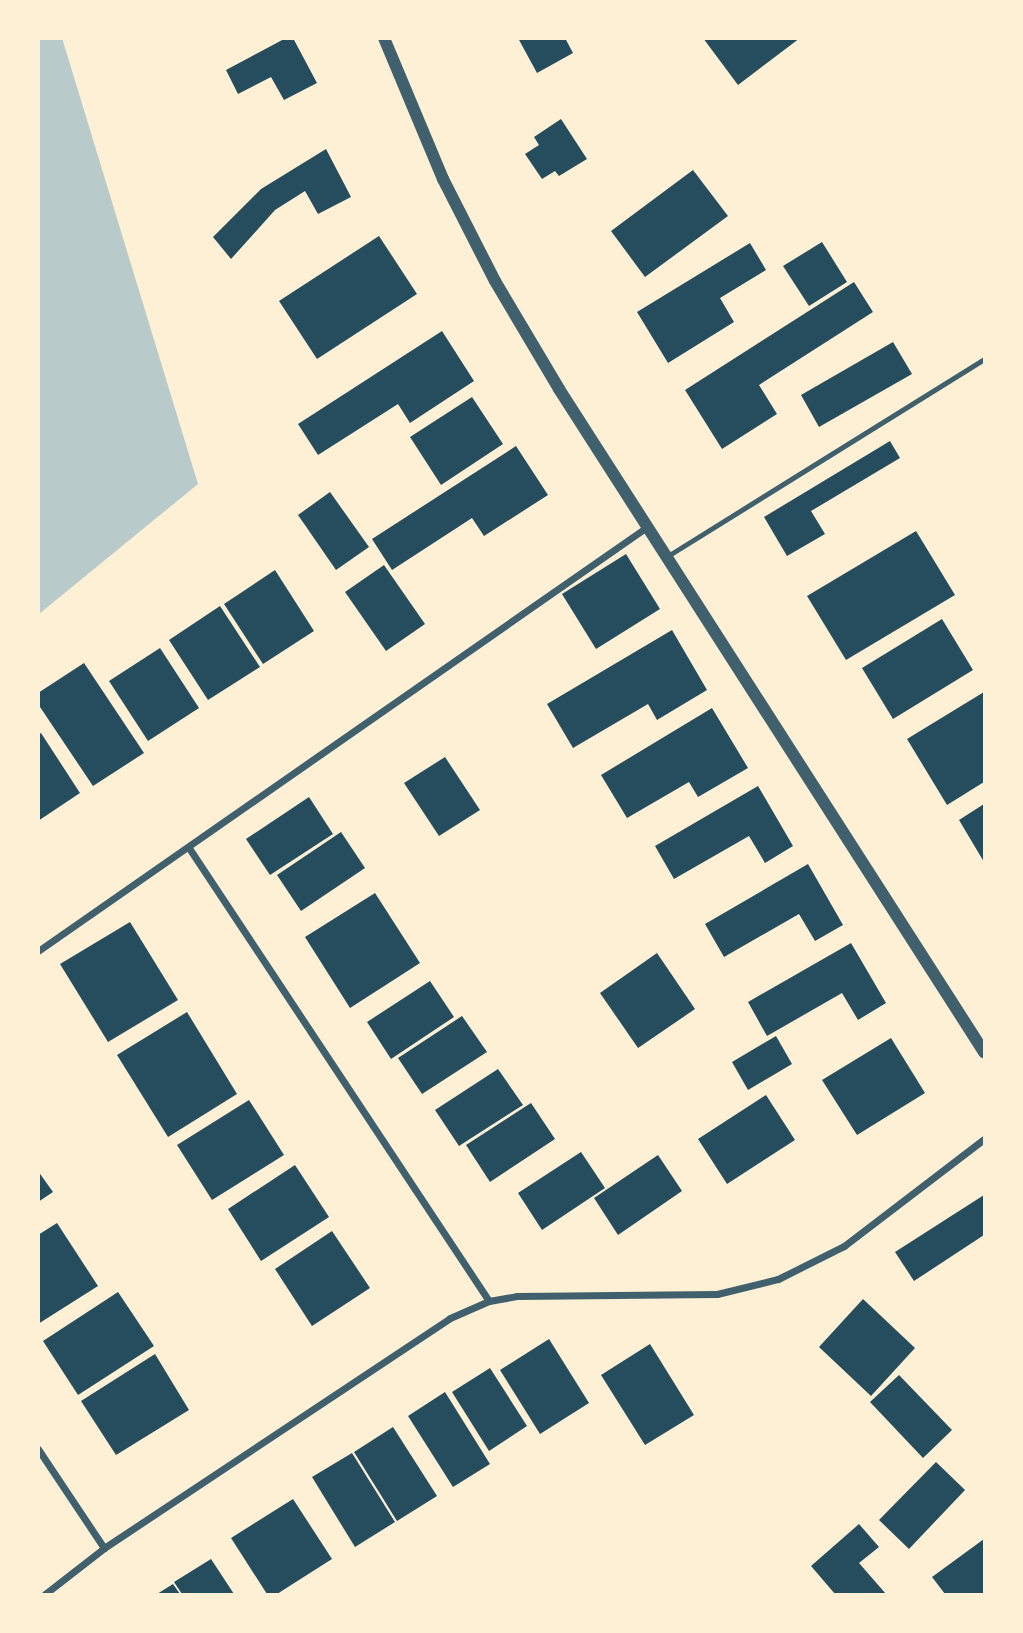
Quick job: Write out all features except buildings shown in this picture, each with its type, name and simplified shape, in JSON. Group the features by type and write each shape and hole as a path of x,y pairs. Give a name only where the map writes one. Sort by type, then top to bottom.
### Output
{"street":[{"path":"384,38 443,178 495,281 666,557 985,1052"},
{"path":"38,951 647,527"},
{"path":"189,848 489,1301"},
{"path":"45,1594 104,1548 450,1318 489,1301 718,1294 778,1279 844,1246 985,1139"},
{"path":"38,1449 104,1548"}],"lane":[{"path":"666,557 985,359"}],"shaded area":[{"path":"62,38 198,484 39,614 38,39"}]}
